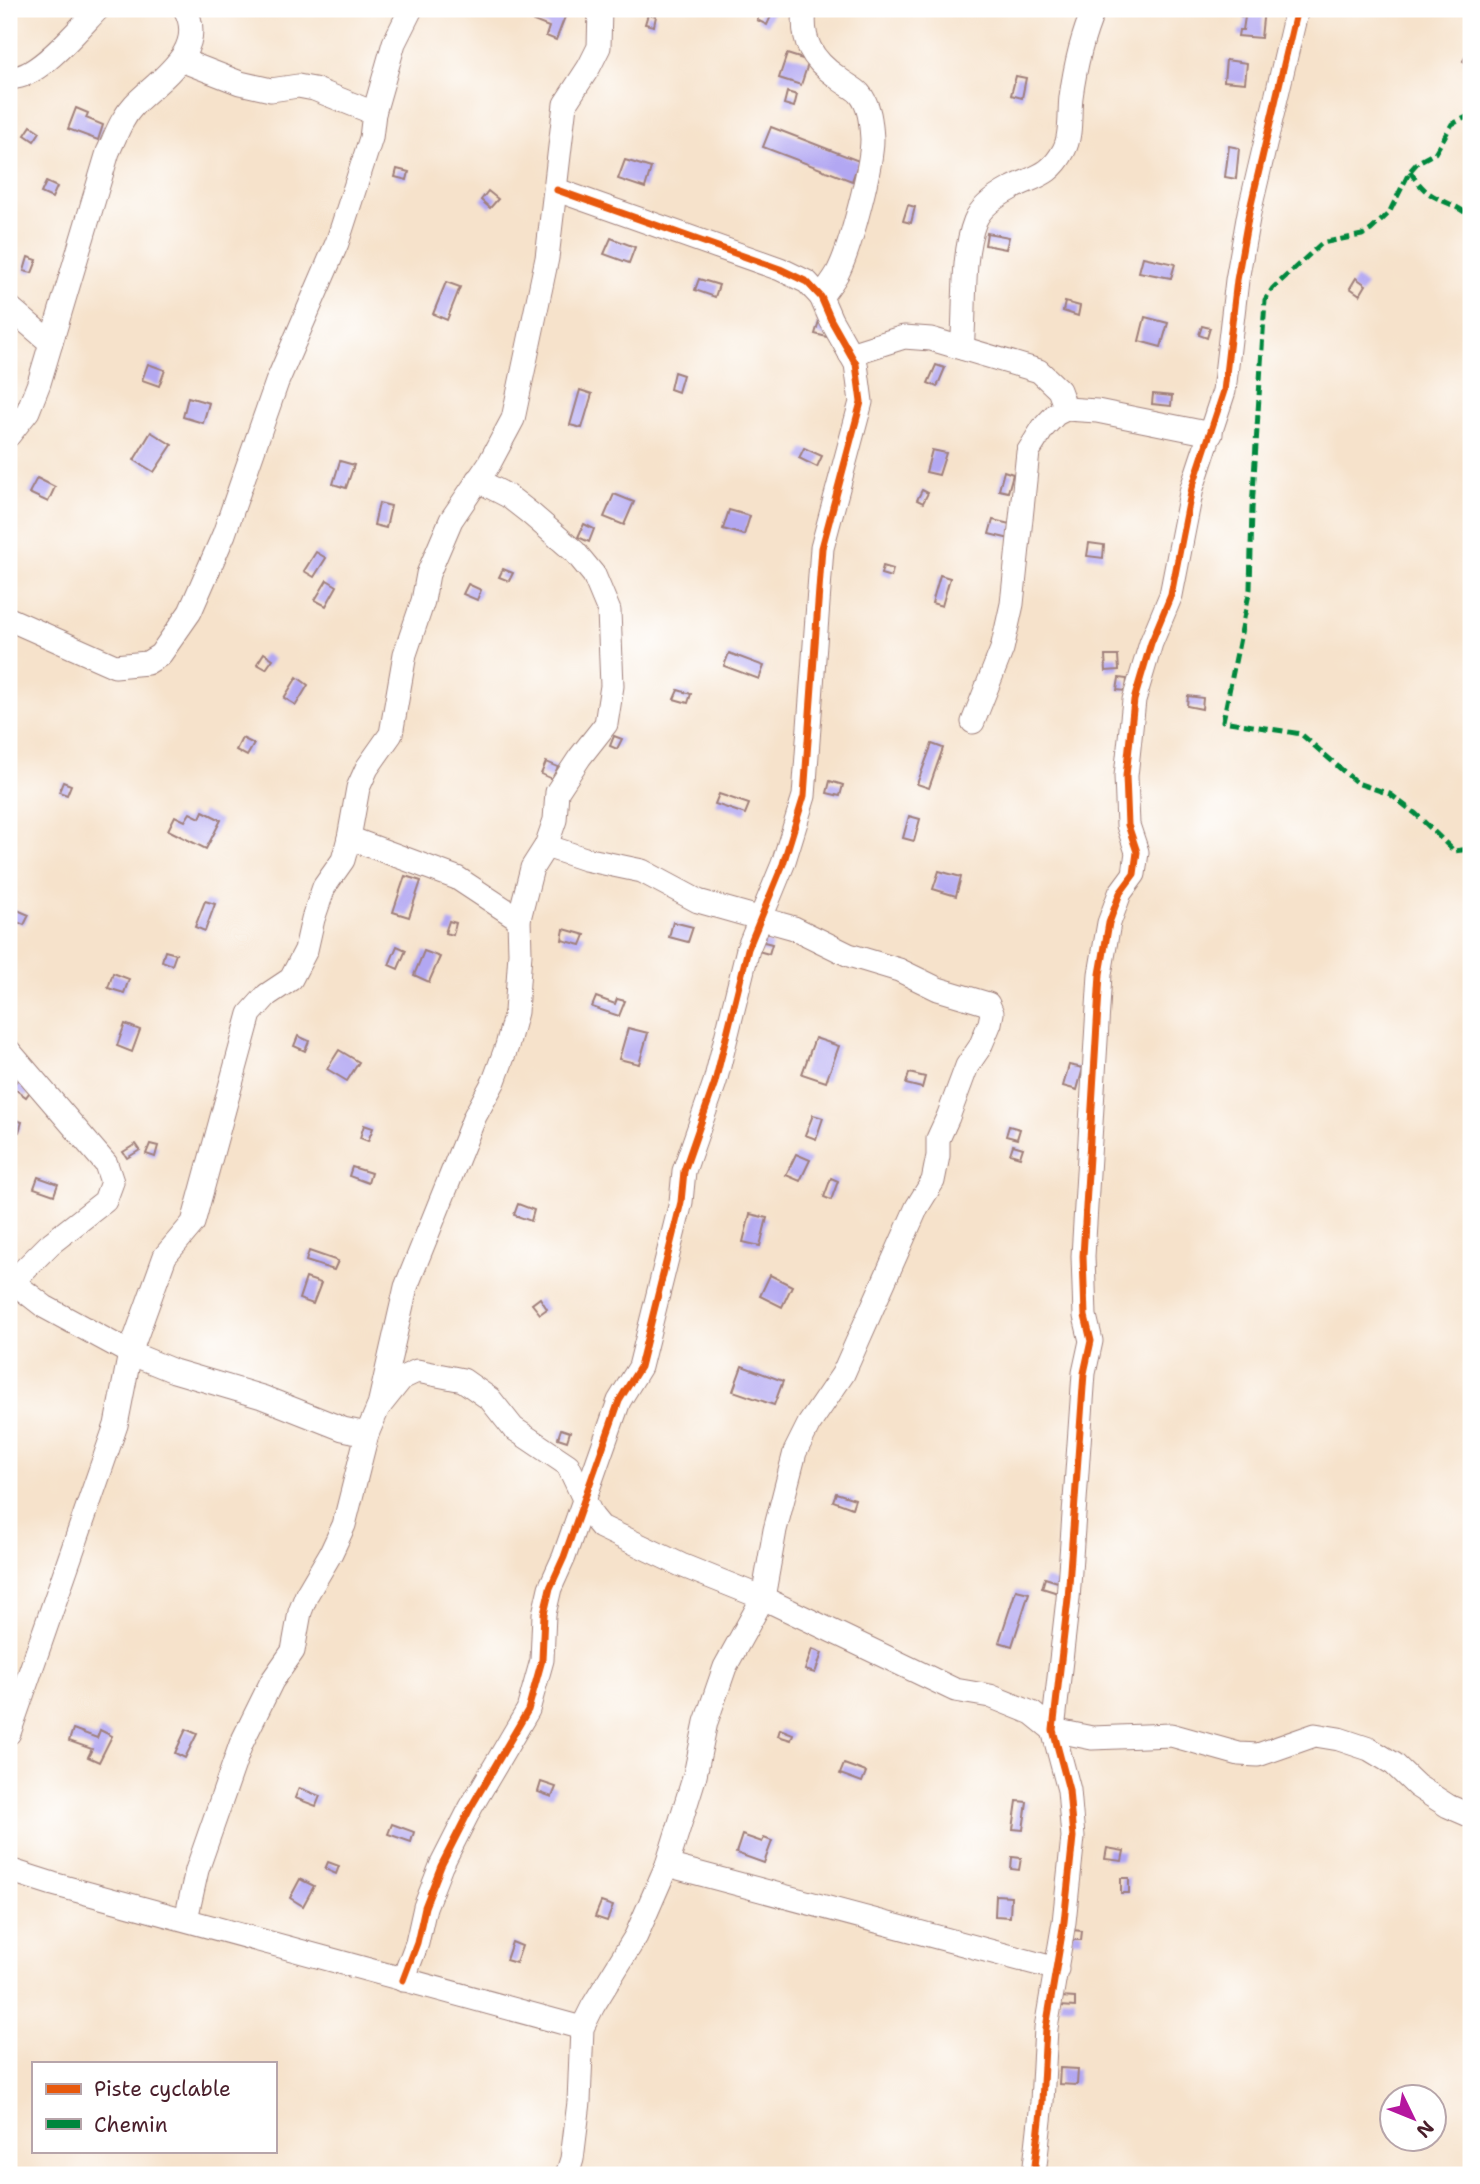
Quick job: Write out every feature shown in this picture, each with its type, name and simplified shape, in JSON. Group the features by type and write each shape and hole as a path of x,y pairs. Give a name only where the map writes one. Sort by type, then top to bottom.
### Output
{"street":[{"path":"9,77 25,75 46,61 97,9"},
{"path":"9,435 28,411 108,152 121,121 181,60 190,39 189,16 185,9"},
{"path":"9,619 115,666 147,663 160,655 190,612 224,534 277,382 341,232 371,138 374,113 394,43 411,9"},
{"path":"9,1732 116,1425 130,1353 165,1256 193,1223 250,1014 267,995 291,979 306,950 324,887 343,859 358,788 391,734 405,654 423,601 428,575 451,520 489,464 513,419 547,257 557,190 565,104 599,47 600,9"},
{"path":"805,9 803,26 806,43 815,57 833,75 859,94 869,113 872,140 839,270 821,297"},
{"path":"962,348 964,286 975,219 986,204 1045,174 1061,155 1066,146 1080,46 1094,9"},
{"path":"1034,2175 1046,2028 1057,1969 1073,1837 1069,1790 1053,1730 1068,1599 1084,1373 1091,1341 1085,1316 1083,1256 1100,974 1108,923 1120,893 1134,873 1137,852 1128,825 1126,776 1134,700 1151,643 1171,595 1192,488 1224,391 1237,280 1249,213 1297,9"},
{"path":"181,60 240,83 271,90 298,86 314,89 374,113"},
{"path":"403,1980 417,1943 425,1907 442,1866 471,1807 528,1710 542,1660 544,1614 550,1588 564,1557 619,1401 640,1367 681,1202 684,1171 715,1082 744,962 758,919 783,864 804,796 822,548 861,402 856,365 821,297 807,282 780,269 557,190"},
{"path":"9,307 51,343"},
{"path":"850,354 904,337 932,339 1039,371 1059,390 1066,409"},
{"path":"973,722 1002,649 1012,604 1028,452 1043,428 1056,414 1066,409 1110,414 1211,434"},
{"path":"186,1919 197,1870 242,1744 266,1692 293,1651 300,1612 307,1594 344,1525 367,1434 378,1408 406,1287 474,1116 494,1081 507,1046 516,1012 519,919 532,868 546,846 555,820 557,792 606,724 612,686 609,611 594,575 575,552 508,496 478,480"},
{"path":"349,838 457,878 519,919"},
{"path":"546,846 585,859 642,871 698,901 794,928 849,955 899,970 938,989 988,1004 992,1013 990,1023 967,1066 937,1139 938,1156 933,1181 917,1207 843,1374 809,1424 795,1452 773,1540 763,1598 725,1667 706,1722 695,1774 667,1865 636,1936 582,2028 579,2102 572,2159 567,2175"},
{"path":"9,1051 106,1164 112,1182 104,1201 50,1244 10,1282 45,1307 130,1353 174,1371 262,1398 343,1429 367,1434"},
{"path":"378,1408 402,1378 417,1371 463,1380 490,1399 513,1428 568,1465 592,1516 601,1527 659,1555 763,1598 955,1690 990,1696 1032,1713 1053,1730 1092,1738 1171,1735 1239,1755 1258,1755 1315,1735 1339,1739 1368,1749 1394,1764 1417,1786 1448,1806 1471,1816"},
{"path":"667,1865 1057,1969"},
{"path":"9,1870 582,2028"}],"building":[{"path":"529,9 554,9 566,14 556,40 546,36 549,27 526,18"},
{"path":"762,9 773,12 767,25 757,20"},
{"path":"1241,9 1264,9 1261,38 1238,36 1239,30 1243,30 1245,17 1240,16"},
{"path":"648,14 656,16 654,26 645,24"},
{"path":"1471,47 1471,66 1463,61"},
{"path":"787,54 809,61 801,85 779,78"},
{"path":"1226,60 1247,63 1245,83 1224,81"},
{"path":"1016,76 1026,78 1022,98 1011,95"},
{"path":"787,92 797,95 794,107 784,104"},
{"path":"76,108 88,113 86,118 103,125 98,140 68,129"},
{"path":"31,126 40,132 34,141 25,135"},
{"path":"771,127 859,161 852,181 763,147"},
{"path":"1229,146 1239,148 1236,179 1225,177"},
{"path":"625,160 651,168 645,188 618,179"},
{"path":"397,169 409,172 407,180 395,177"},
{"path":"46,182 57,187 52,198 41,193"},
{"path":"488,191 498,199 490,208 481,200"},
{"path":"908,205 915,207 911,223 903,221"},
{"path":"987,233 1009,237 1006,249 985,245"},
{"path":"611,238 635,247 629,263 604,254"},
{"path":"28,257 37,260 32,273 24,271"},
{"path":"1143,257 1175,264 1171,278 1139,272"},
{"path":"1356,278 1366,285 1360,295 1350,288"},
{"path":"699,279 719,285 715,297 695,290"},
{"path":"446,282 460,287 447,320 433,314"},
{"path":"1065,302 1080,306 1078,316 1063,311"},
{"path":"1145,317 1168,323 1161,347 1139,341"},
{"path":"819,321 830,324 827,337 815,334"},
{"path":"1202,326 1210,328 1207,338 1199,335"},
{"path":"148,364 165,370 159,386 142,380"},
{"path":"936,365 945,368 937,387 928,383"},
{"path":"674,372 683,375 678,392 670,389"},
{"path":"580,390 592,394 582,428 570,425"},
{"path":"1153,394 1172,396 1171,406 1152,404"},
{"path":"188,397 209,403 203,423 183,417"},
{"path":"151,432 172,445 154,472 134,460"},
{"path":"804,448 822,456 817,467 799,458"},
{"path":"932,450 946,453 939,475 926,472"},
{"path":"340,461 354,465 346,488 333,484"},
{"path":"1004,471 1013,474 1008,492 999,490"},
{"path":"37,478 55,487 48,502 29,493"},
{"path":"922,490 928,493 923,503 917,500"},
{"path":"614,494 634,502 624,525 604,517"},
{"path":"379,503 391,506 386,528 374,525"},
{"path":"729,510 750,516 744,535 723,529"},
{"path":"993,520 1014,525 1010,539 989,534"},
{"path":"584,524 594,529 589,542 578,537"},
{"path":"1089,543 1104,545 1103,558 1087,556"},
{"path":"316,552 326,558 314,577 304,571"},
{"path":"883,566 893,569 891,577 881,574"},
{"path":"503,569 513,573 509,581 499,577"},
{"path":"940,575 950,578 942,606 932,603"},
{"path":"327,580 337,586 326,606 315,600"},
{"path":"468,584 481,590 477,600 463,594"},
{"path":"264,653 273,659 266,669 257,664"},
{"path":"729,653 764,666 759,679 724,666"},
{"path":"1105,656 1118,656 1119,670 1106,671"},
{"path":"297,677 308,685 296,705 284,698"},
{"path":"1119,678 1127,679 1126,691 1117,690"},
{"path":"678,690 691,694 688,703 674,699"},
{"path":"1188,696 1203,698 1202,709 1187,706"},
{"path":"614,736 622,739 617,749 610,746"},
{"path":"242,738 254,744 247,756 236,750"},
{"path":"932,744 943,748 929,788 917,784"},
{"path":"546,762 558,767 552,779 541,774"},
{"path":"830,781 843,785 840,796 827,793"},
{"path":"63,782 71,785 67,795 59,792"},
{"path":"719,794 749,804 745,814 715,804"},
{"path":"203,811 221,820 206,849 168,830 175,816 185,821 190,813 200,818"},
{"path":"909,816 920,819 914,841 903,838"},
{"path":"939,871 961,877 956,896 933,889"},
{"path":"405,876 421,881 409,917 393,912"},
{"path":"205,901 215,904 205,931 195,927"},
{"path":"15,909 29,915 24,925 10,919"},
{"path":"449,921 456,923 453,935 445,933"},
{"path":"673,922 693,927 688,942 669,937"},
{"path":"564,929 585,935 581,945 562,940"},
{"path":"760,941 772,944 769,954 758,951"},
{"path":"397,946 406,950 398,969 389,965"},
{"path":"165,951 176,954 172,965 162,961"},
{"path":"424,951 440,957 429,982 414,975"},
{"path":"113,973 129,979 124,993 108,988"},
{"path":"596,997 615,1004 617,999 625,1001 619,1016 592,1007"},
{"path":"125,1024 140,1030 132,1052 117,1046"},
{"path":"628,1028 648,1033 639,1064 619,1059"},
{"path":"298,1036 309,1041 305,1051 294,1046"},
{"path":"815,1038 839,1046 826,1082 802,1074"},
{"path":"339,1050 359,1062 347,1081 327,1069"},
{"path":"1069,1065 1083,1068 1077,1090 1063,1086"},
{"path":"909,1073 925,1077 922,1088 906,1084"},
{"path":"20,1076 34,1086 26,1097 12,1087"},
{"path":"813,1115 823,1118 816,1139 805,1135"},
{"path":"12,1119 22,1122 19,1132 9,1128"},
{"path":"364,1125 373,1128 368,1141 360,1138"},
{"path":"1009,1126 1020,1129 1017,1139 1006,1136"},
{"path":"136,1144 140,1150 127,1158 123,1152"},
{"path":"150,1144 158,1146 155,1157 146,1154"},
{"path":"1013,1145 1023,1148 1020,1157 1010,1154"},
{"path":"796,1154 810,1160 800,1181 786,1175"},
{"path":"352,1167 371,1173 368,1183 349,1176"},
{"path":"38,1177 58,1184 54,1195 34,1188"},
{"path":"831,1178 838,1181 831,1200 824,1197"},
{"path":"518,1204 534,1210 531,1221 514,1215"},
{"path":"750,1214 767,1218 760,1246 743,1242"},
{"path":"309,1251 338,1261 334,1270 306,1261"},
{"path":"770,1275 792,1286 782,1307 760,1296"},
{"path":"306,1278 321,1283 313,1304 299,1299"},
{"path":"540,1298 547,1309 540,1314 532,1304"},
{"path":"742,1366 783,1381 774,1405 733,1391"},
{"path":"561,1429 570,1432 567,1441 558,1438"},
{"path":"836,1493 855,1499 852,1508 833,1501"},
{"path":"1045,1578 1064,1584 1061,1594 1042,1588"},
{"path":"1016,1590 1029,1593 1012,1646 999,1642"},
{"path":"812,1649 822,1653 815,1673 805,1670"},
{"path":"73,1729 97,1738 100,1730 112,1736 99,1762 88,1757 92,1749 69,1741"},
{"path":"186,1729 197,1734 185,1758 175,1753"},
{"path":"780,1729 793,1734 791,1740 778,1736"},
{"path":"844,1764 866,1772 862,1782 840,1774"},
{"path":"541,1782 556,1787 552,1797 538,1792"},
{"path":"299,1788 320,1796 316,1806 295,1798"},
{"path":"1017,1801 1027,1802 1023,1830 1013,1829"},
{"path":"392,1824 414,1832 411,1842 388,1834"},
{"path":"742,1835 762,1842 764,1838 772,1841 764,1863 736,1853"},
{"path":"1107,1848 1124,1851 1122,1861 1105,1859"},
{"path":"1012,1857 1021,1858 1019,1870 1011,1869"},
{"path":"328,1862 339,1866 336,1874 325,1869"},
{"path":"1121,1878 1129,1878 1129,1893 1121,1893"},
{"path":"300,1879 314,1886 303,1906 290,1898"},
{"path":"996,1895 1011,1896 1010,1917 995,1916"},
{"path":"601,1902 613,1906 607,1921 595,1917"},
{"path":"1072,1930 1082,1931 1081,1940 1071,1940"},
{"path":"512,1942 522,1946 516,1963 506,1960"},
{"path":"1061,1997 1075,1998 1075,2007 1060,2006"},
{"path":"1060,2068 1078,2069 1077,2085 1059,2084"}],"marked path":[{"path":"1471,115 1452,124 1435,153 1418,162 1410,171 1389,213 1371,230 1362,235 1322,243 1273,288 1265,300 1252,509 1250,589 1223,721 1301,734 1357,783 1390,794 1416,814 1454,851 1471,849"},
{"path":"1410,171 1424,190 1471,217"}],"cycle path":[{"path":"1034,2175 1046,2028 1064,1922 1073,1837 1069,1790 1053,1730 1068,1599 1084,1373 1091,1341 1085,1316 1083,1256 1100,974 1109,923 1120,893 1134,874 1137,852 1128,825 1126,776 1134,700 1151,643 1171,595 1192,488 1224,391 1237,280 1249,213 1297,9"},
{"path":"403,1980 417,1943 425,1907 441,1866 471,1807 528,1710 542,1660 544,1614 550,1588 564,1557 619,1401 640,1367 681,1202 684,1171 715,1082 748,949 783,864 804,796 822,548 861,402 856,364 821,297 807,282 780,269 557,190"}]}
